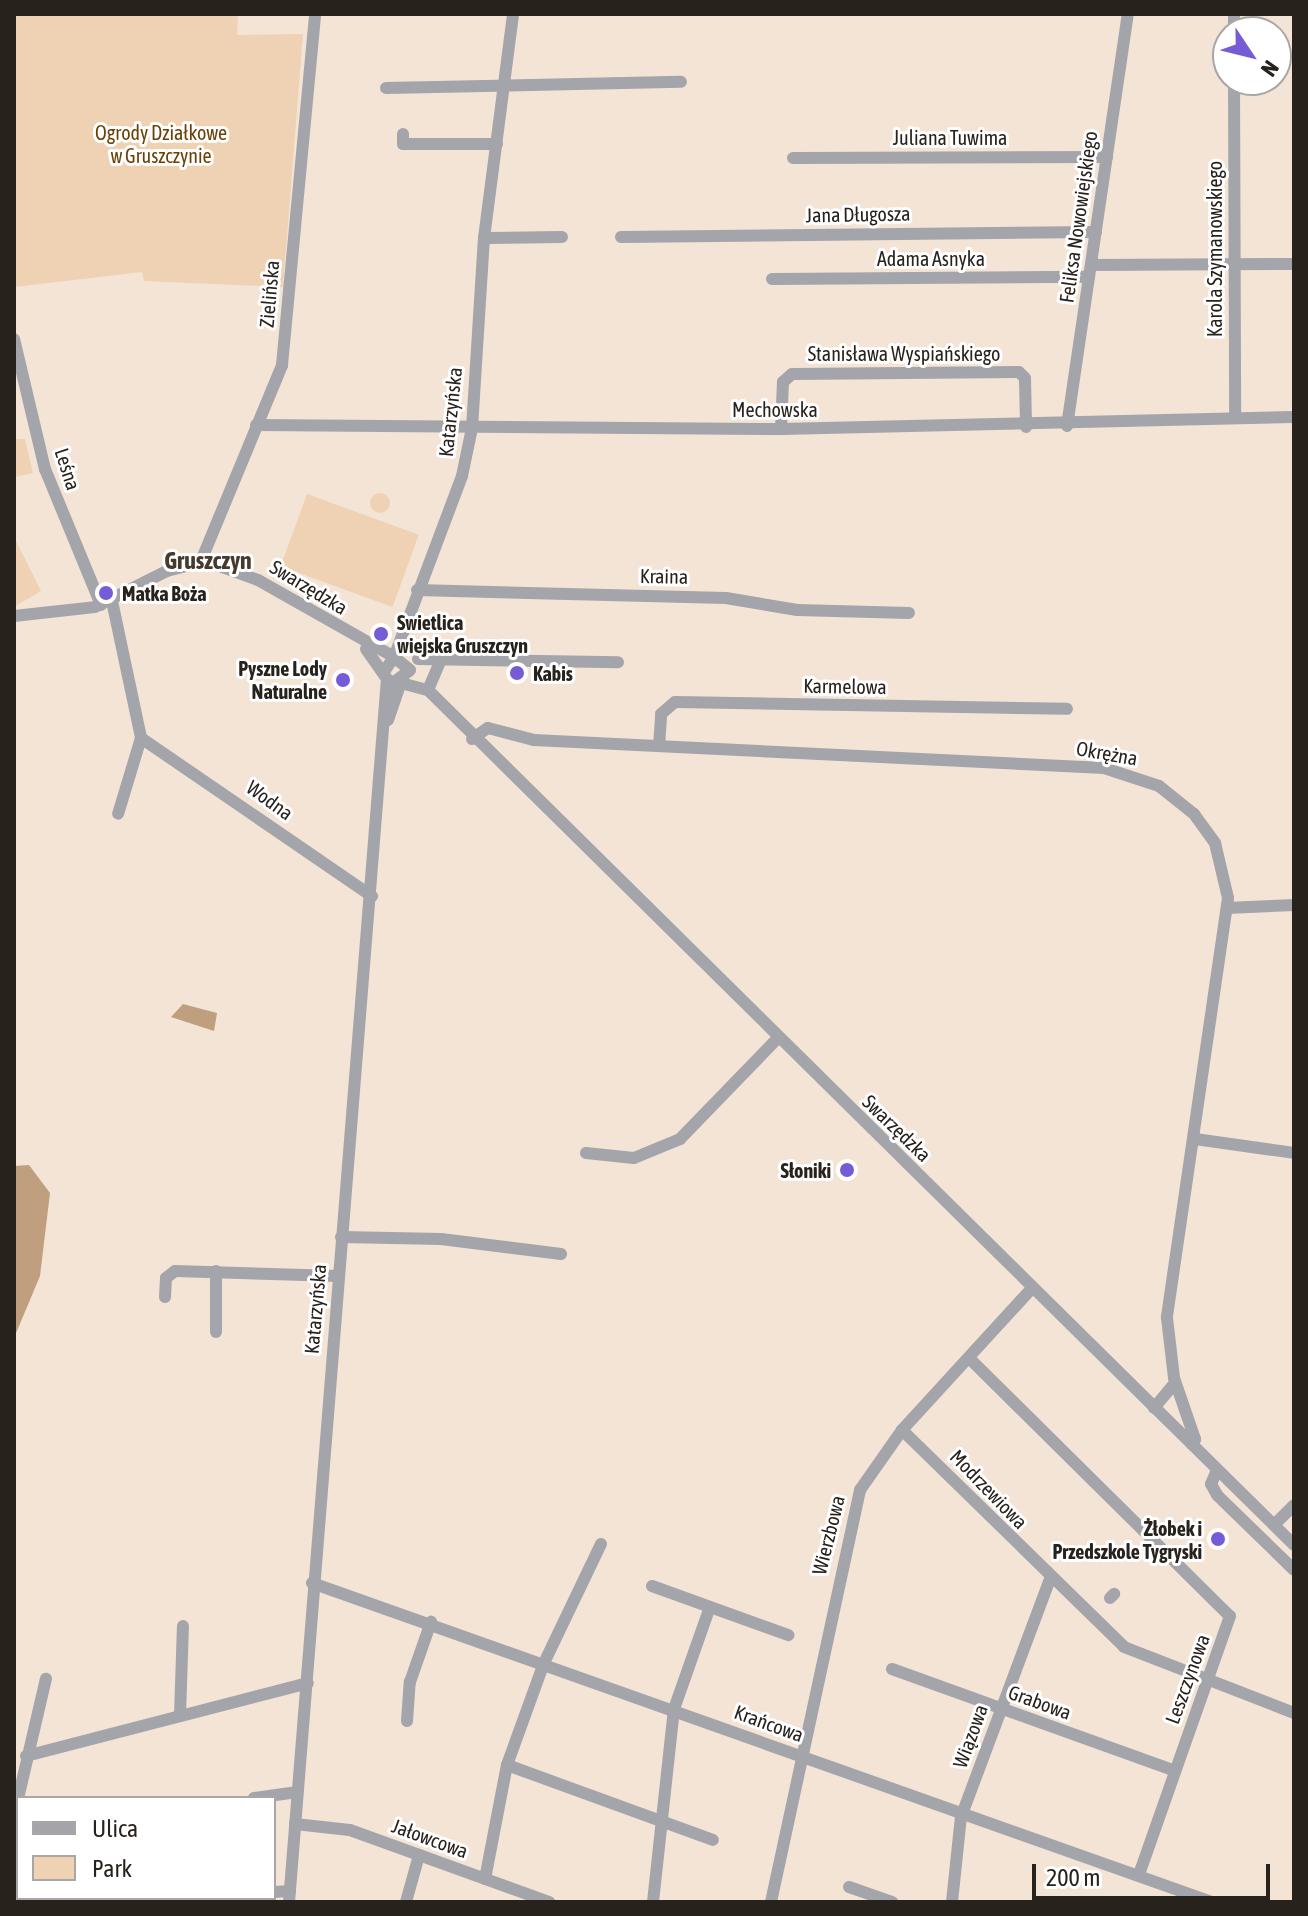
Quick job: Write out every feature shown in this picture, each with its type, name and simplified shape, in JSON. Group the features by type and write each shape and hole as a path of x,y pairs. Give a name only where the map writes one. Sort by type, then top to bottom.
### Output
{"street":[{"name":"Zielińska","path":"201,561 284,353 315,14"},
{"name":"Katarzyńska","path":"388,720 407,660 403,629 462,476 472,428 484,238 513,14"},
{"name":"Feliksa Nowowiejskiego","path":"1067,426 1128,14"},
{"path":"386,88 681,82"},
{"name":"Karola Szymanowskiego","path":"1234,96 1235,418"},
{"path":"403,134 403,144 497,144"},
{"name":"Juliana Tuwima","path":"793,158 1107,157"},
{"name":"Jana Długosza","path":"621,237 1096,232"},
{"path":"484,238 562,237"},
{"name":"Adama Asnyka","path":"772,279 1294,264"},
{"name":"Leśna","path":"14,339 45,469 106,603 141,738"},
{"name":"Stanisława Wyspiańskiego","path":"781,429 783,382 792,374 1019,372 1026,427"},
{"name":"Mechowska","path":"256,425 781,429 1026,427 1294,417"},
{"path":"14,616 106,603 201,561"},
{"name":"Swarzędzka","path":"201,561 249,576 355,639 407,660 472,739 1294,1545"},
{"name":"Kraina","path":"417,590 726,598 797,610 909,613"},
{"name":"Swarzędzka","path":"355,639 386,676"},
{"path":"441,660 430,686 401,683 386,676 407,660 441,660 618,662"},
{"name":"Katarzyńska","path":"290,1896 308,1683 312,1583 388,720 386,676"},
{"name":"Karmelowa","path":"659,746 661,714 675,702 1067,709"},
{"name":"Okrężna","path":"472,739 488,728 534,740 1131,774 1173,795 1205,829 1227,878 1227,908 1167,1318 1175,1383 1194,1435 1191,1444"},
{"path":"118,814 141,738"},
{"name":"Wodna","path":"141,738 372,896"},
{"path":"1227,908 1294,905"},
{"path":"586,1153 634,1158 680,1139 777,1039"},
{"path":"1195,1139 1294,1153"},
{"path":"341,1237 441,1239 561,1254"},
{"path":"165,1297 166,1278 175,1271 338,1276"},
{"path":"216,1271 216,1332"},
{"name":"Wierzbowa","path":"771,1902 860,1490 902,1430 1032,1288"},
{"name":"Leszczynowa","path":"969,1358 1227,1610 1208,1682 1139,1875"},
{"path":"1154,1408 1175,1383"},
{"name":"Modrzewiowa","path":"902,1430 1050,1579 1124,1647 1294,1713"},
{"path":"1217,1470 1211,1484 1232,1510 1294,1570"},
{"path":"1232,1510 1245,1497"},
{"path":"1274,1525 1294,1505"},
{"path":"485,1879 507,1765 544,1663 601,1544"},
{"name":"Wiązowa","path":"952,1902 961,1817 1050,1579"},
{"name":"Krańcowa","path":"312,1583 674,1709 961,1817 1212,1902"},
{"path":"652,1586 788,1635"},
{"path":"653,1902 674,1709 710,1607"},
{"path":"407,1721 410,1682 431,1622"},
{"path":"180,1715 183,1626"},
{"name":"Grabowa","path":"892,1669 1175,1771"},
{"path":"18,1796 46,1679"},
{"path":"26,1756 308,1683"},
{"path":"507,1765 713,1840"},
{"path":"269,1796 298,1792"},
{"name":"Jałowcowa","path":"295,1824 350,1830 485,1879 512,1896 549,1902"},
{"path":"406,1902 419,1855"},
{"path":"849,1887 892,1902"}],"green space":[{"name":"Ogrody Działkowe w Gruszczynie","path":"14,14 238,14 237,35 303,34 283,287 144,281 142,272 14,287"},
{"path":"14,439 25,439 33,473 14,477"},
{"path":"380,493 387,496 390,503 387,510 380,513 373,510 370,503 373,496"},
{"path":"307,494 419,535 392,607 281,566"},
{"path":"14,537 41,591 14,607"}],"shaded area":[{"path":"183,1004 217,1013 214,1031 171,1017"},
{"path":"29,1165 50,1193 40,1276 14,1338 14,1166"}],"place":[{"name":"Matka Boża","path":"106,593"},
{"name":"Swietlica wiejska Gruszczyn","path":"381,634"},
{"name":"Kabis","path":"517,673"},
{"name":"Pyszne Lody Naturalne","path":"343,680"},
{"name":"Słoniki","path":"847,1170"},
{"name":"Żłobek i Przedszkole Tygryski","path":"1218,1539"}],"district":[{"name":"Gruszczyn","path":"208,561"}]}
